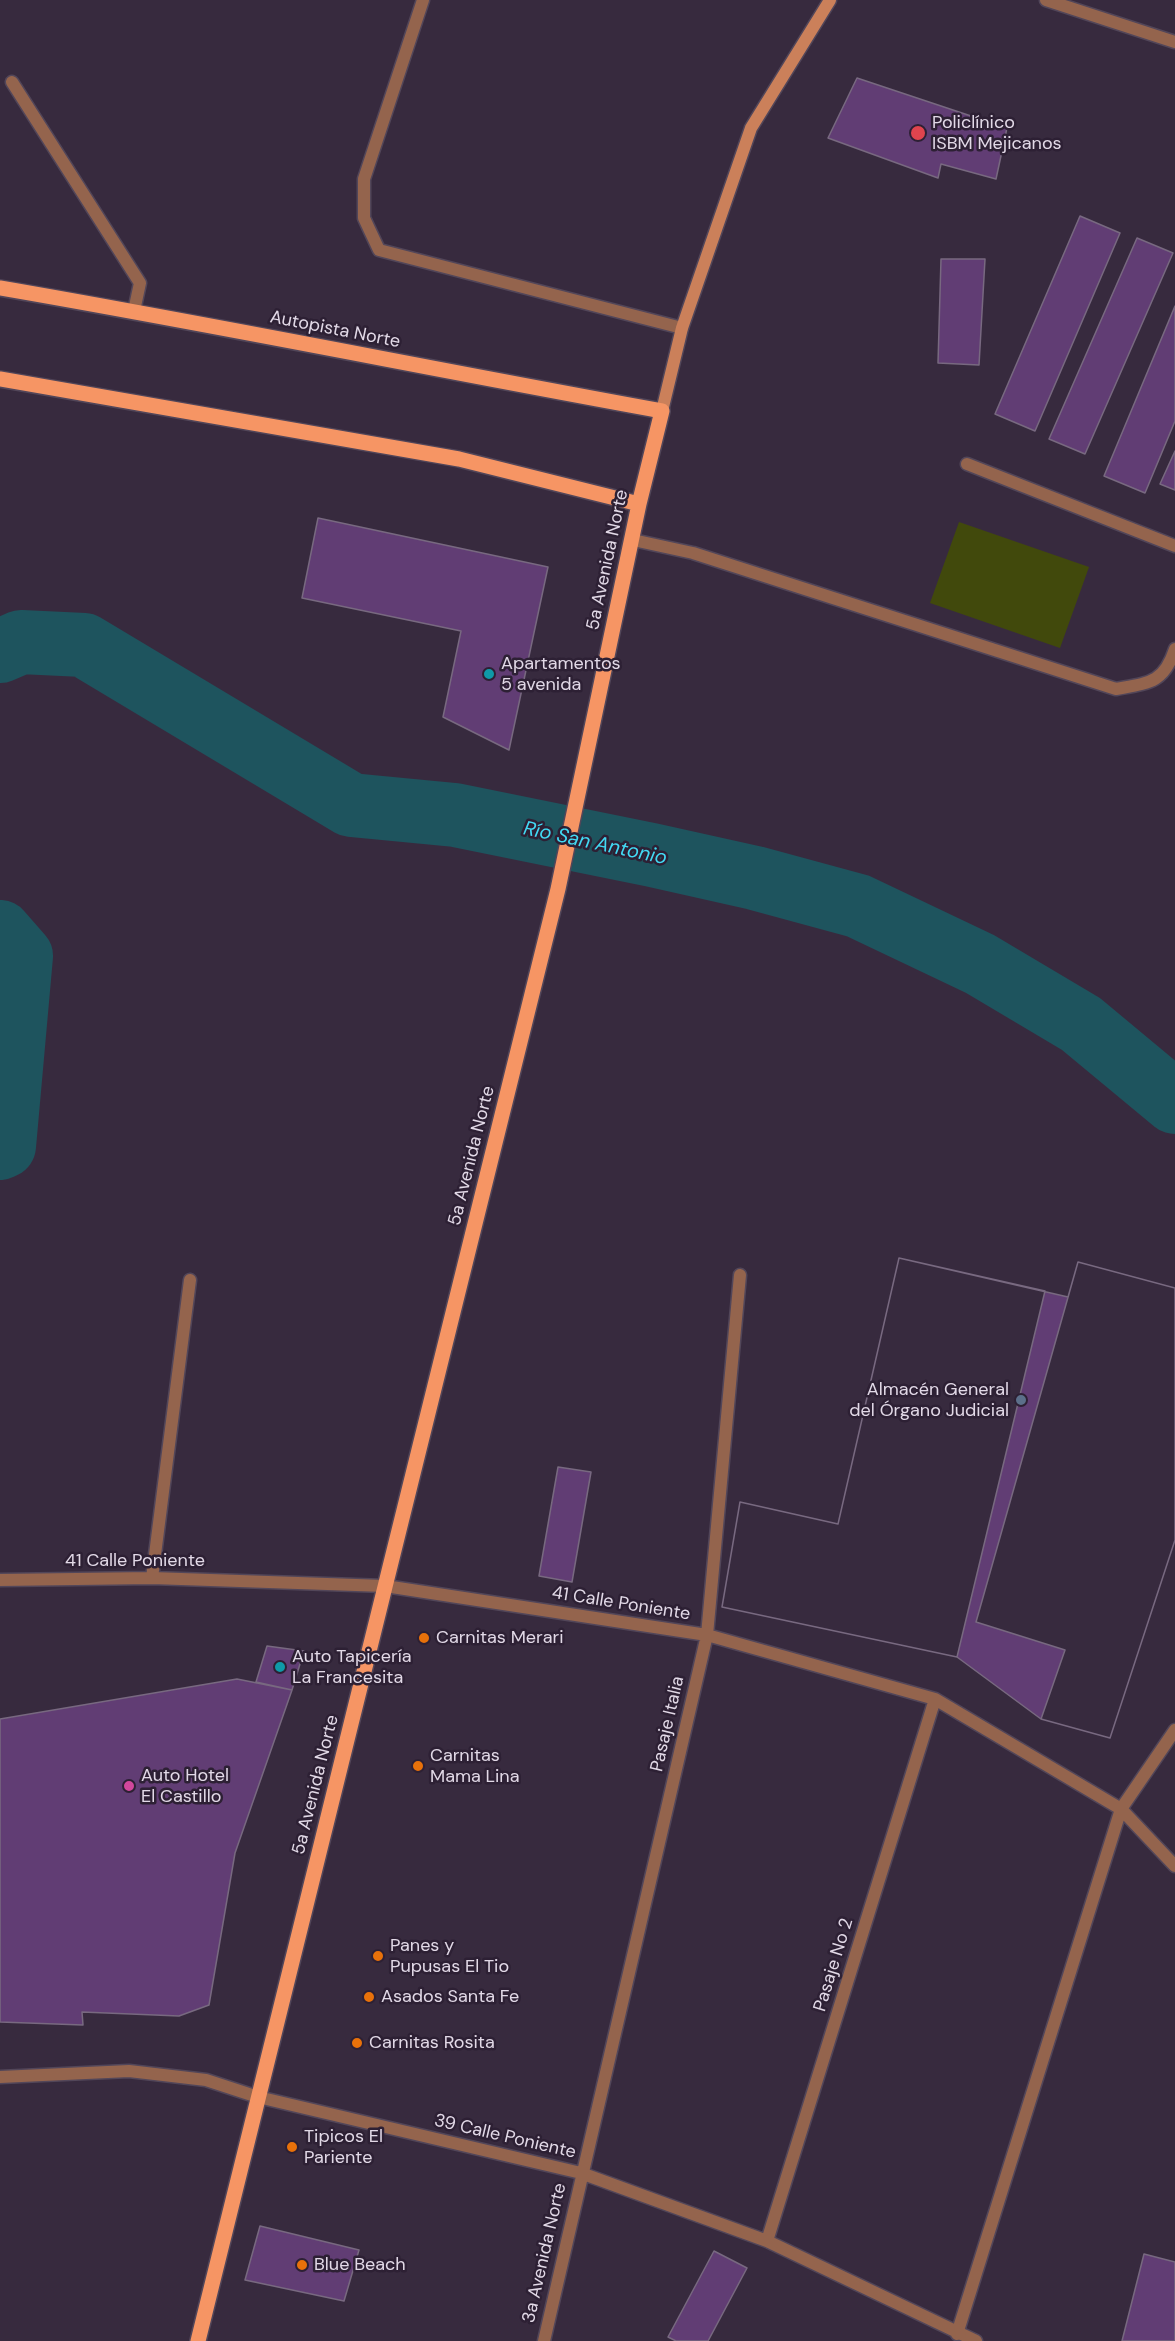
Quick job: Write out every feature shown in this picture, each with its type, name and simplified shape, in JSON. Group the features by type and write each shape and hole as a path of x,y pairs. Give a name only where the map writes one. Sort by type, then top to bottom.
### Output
{"main road":[{"name":"5a Avenida Norte","path":"198,2341 558,890 639,504 682,328 751,128 830,0"},
{"name":"Autopista Norte","path":"0,288 134,311 662,411"},
{"path":"0,379 459,459 639,504"}],"street":[{"path":"423,0 364,179 364,218 379,250 682,328"},
{"path":"1046,0 1175,42"},
{"path":"12,82 140,284 134,311"},
{"path":"967,464 1175,546"},
{"path":"633,540 693,553 1116,689 1147,684 1165,674 1175,649"},
{"name":"Pasaje Italia","path":"581,2173 707,1635 740,1275"},
{"path":"152,1578 190,1280"},
{"name":"41 Calle Poniente","path":"0,1580 152,1578 385,1586 707,1635 935,1699 1121,1809 1175,1866"},
{"name":"Pasaje No 2","path":"767,2241 935,1699"},
{"path":"957,2334 1121,1809 1175,1730"},
{"name":"39 Calle Poniente","path":"0,2077 129,2071 206,2080 258,2097 581,2173 767,2241 957,2334 976,2341"},
{"name":"3a Avenida Norte","path":"544,2341 581,2173"}],"green space":[{"path":"959,522 1089,567 1060,648 930,603"}],"building":[{"name":"Policlínico ISBM Mejicanos","path":"857,78 1007,128 996,179 941,164 938,178 828,138"},
{"path":"1080,216 1120,233 1035,431 995,414"},
{"path":"1137,238 1173,253 1085,454 1049,439"},
{"path":"941,259 985,259 979,365 938,363"},
{"path":"1175,306 1175,421 1145,493 1104,476"},
{"path":"1175,451 1175,490 1160,484"},
{"name":"Apartamentos 5 avenida","path":"318,518 548,567 509,750 443,717 461,631 302,598"},
{"path":"899,1258 1045,1291 957,1657 722,1607 740,1502 838,1524"},
{"name":"Almacén General del Órgano Judicial","path":"899,1258 1068,1297 1078,1262 1175,1288 1175,1540 1110,1738 1041,1719 957,1657 722,1607 740,1502 838,1524"},
{"path":"1078,1262 1175,1288 1175,1540 1110,1738 1041,1719 1065,1650 976,1622"},
{"path":"558,1467 591,1472 572,1582 539,1576"},
{"name":"Auto Tapicería La Francesita","path":"267,1646 304,1651 292,1690 256,1682"},
{"name":"Auto Hotel El Castillo","path":"237,1679 292,1690 235,1853 209,2005 179,2016 82,2012 83,2025 0,2022 0,1719"},
{"name":"Blue Beach","path":"260,2226 359,2250 344,2301 245,2280"},
{"path":"714,2251 747,2268 708,2341 676,2341 668,2337"},
{"path":"1144,2254 1175,2262 1175,2341 1122,2341"}],"waterway":[{"name":"Río San Antonio","path":"0,651 21,642 84,645 351,805 455,815 755,878 858,906 980,964 1081,1024 1175,1102"},
{"name":"Río San Antonio","path":"0,932 21,956 4,1146 0,1148"}],"place":[{"name":"Policlínico ISBM Mejicanos","path":"918,133"},
{"name":"Apartamentos 5 avenida","path":"489,674"},
{"name":"Almacén General del Órgano Judicial","path":"1021,1400"},
{"name":"Carnitas Merari","path":"424,1638"},
{"name":"Auto Tapicería La Francesita","path":"280,1667"},
{"name":"Carnitas Mama Lina","path":"418,1766"},
{"name":"Auto Hotel El Castillo","path":"129,1786"},
{"name":"Panes y Pupusas El Tio","path":"378,1956"},
{"name":"Asados Santa Fe","path":"369,1997"},
{"name":"Carnitas Rosita","path":"357,2043"},
{"name":"Tipicos El Pariente","path":"292,2147"},
{"name":"Blue Beach","path":"302,2265"}]}
